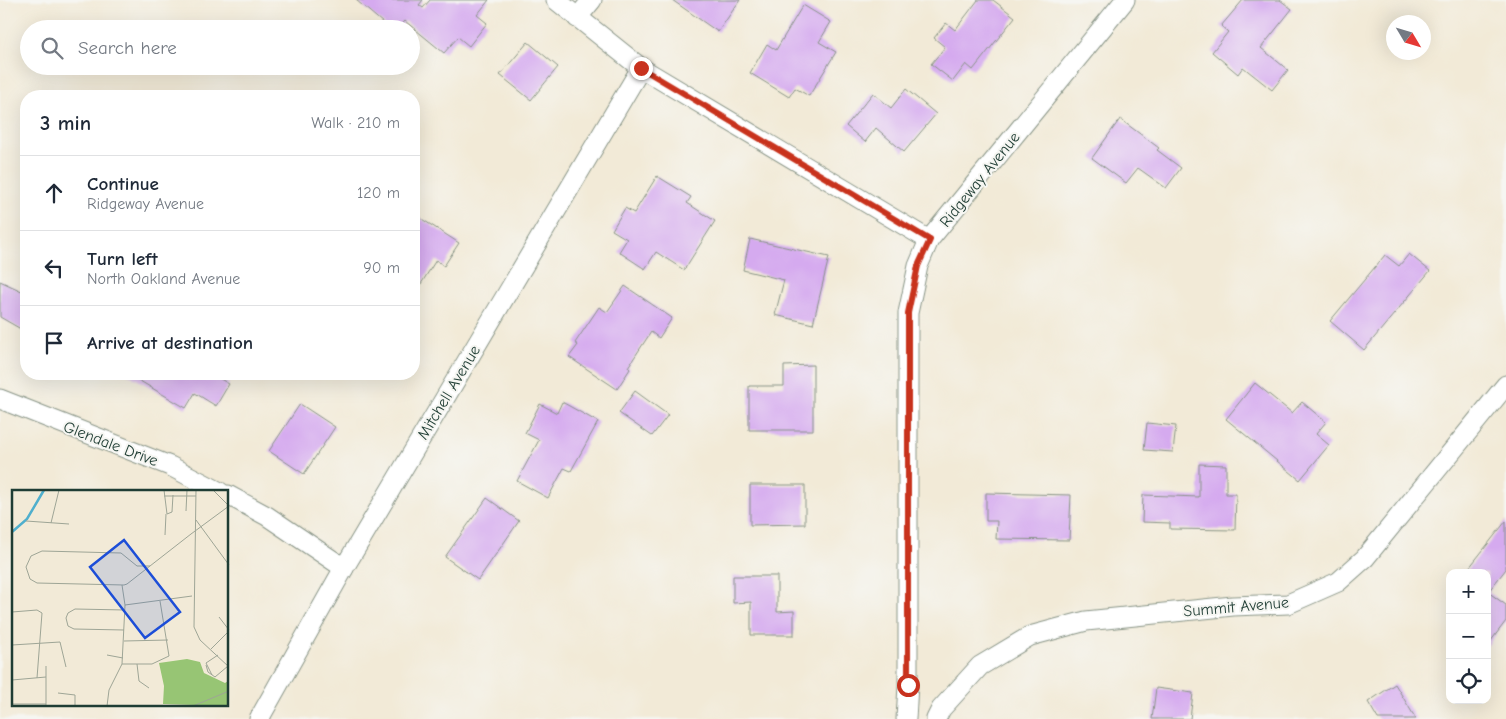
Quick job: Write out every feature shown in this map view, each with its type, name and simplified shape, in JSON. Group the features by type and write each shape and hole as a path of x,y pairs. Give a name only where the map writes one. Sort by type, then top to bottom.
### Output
{"street":[{"path":"556,0 641,68 930,240"},
{"path":"577,18 592,0"},
{"name":"Ridgeway Avenue","path":"906,719 908,675 908,313 918,266 930,240 1125,0"},
{"name":"Mitchell Avenue","path":"260,719 344,568 641,68"},
{"name":"Summit Avenue","path":"936,719 941,709 980,666 1030,636 1086,621 1233,606 1288,604 1338,582 1365,558 1506,385"},
{"name":"Glendale Drive","path":"0,399 170,466 216,490"},
{"path":"229,497 267,516 344,568"}],"building":[{"path":"356,0 423,0 419,5 423,8 430,0 489,0 477,15 487,23 469,46 458,37 444,53 420,33 420,20 379,20"},
{"path":"672,0 740,0 718,32"},
{"path":"978,0 993,0 1015,17 973,70 966,64 953,81 931,64 945,47 934,38 946,23 955,30"},
{"path":"1243,0 1280,0 1292,9 1261,48 1288,70 1272,90 1243,67 1238,74 1212,52 1228,32 1221,26"},
{"path":"803,5 831,22 819,42 836,52 809,96 795,88 789,97 750,73 767,44 776,50"},
{"path":"528,42 558,67 531,100 500,75"},
{"path":"906,89 936,114 904,152 876,128 865,142 846,126 873,93 891,108"},
{"path":"1120,119 1159,148 1157,150 1181,168 1166,188 1138,168 1126,183 1092,158"},
{"path":"657,176 691,197 687,203 715,221 684,270 656,252 645,269 619,252 627,239 612,230 625,208 634,213"},
{"path":"420,218 459,243 444,266 436,260 420,285"},
{"path":"750,239 829,257 813,324 775,315 784,280 743,270"},
{"path":"1409,254 1430,271 1364,350 1330,321 1385,255 1399,266"},
{"path":"0,281 20,290 20,329 0,317"},
{"path":"625,286 672,318 659,338 651,332 628,367 630,369 617,389 569,357 578,345 575,343 599,307 607,312"},
{"path":"813,365 813,430 749,430 749,386 784,386 784,366"},
{"path":"138,380 222,380 229,384 216,406 195,393 186,408"},
{"path":"1255,383 1292,413 1302,402 1326,422 1316,434 1329,445 1300,480 1226,419"},
{"path":"635,391 668,415 652,436 619,413"},
{"path":"562,402 598,422 571,471 564,468 548,498 517,481 539,440 525,433 540,404 557,413"},
{"path":"300,404 335,427 304,474 269,451"},
{"path":"1147,423 1176,426 1173,452 1144,450"},
{"path":"1199,464 1226,465 1226,494 1236,494 1235,530 1170,529 1170,523 1142,522 1143,495 1199,497"},
{"path":"750,485 805,485 805,524 750,525"},
{"path":"986,493 1071,495 1069,540 996,539 997,521 986,521"},
{"path":"487,498 519,521 478,580 445,557"},
{"path":"1506,521 1506,569 1491,588 1491,569 1468,569"},
{"path":"733,576 777,576 777,612 794,611 794,635 751,635 751,602 733,603"},
{"path":"1491,594 1506,605 1506,621 1491,641"},
{"path":"1395,684 1416,719 1378,719 1368,702"},
{"path":"1156,688 1193,693 1190,719 1152,719"}],"route":[{"path":"641,68 930,240 918,266 908,313 908,685"}]}
